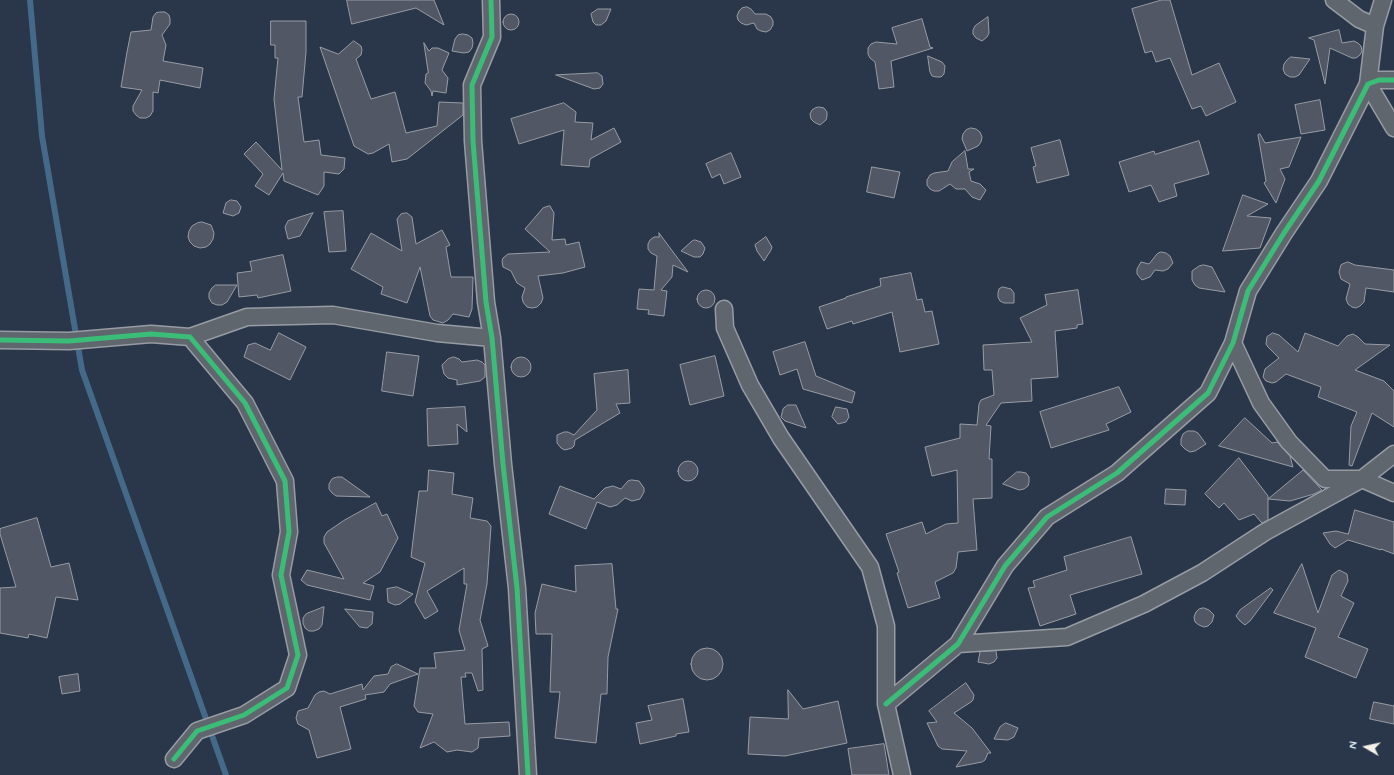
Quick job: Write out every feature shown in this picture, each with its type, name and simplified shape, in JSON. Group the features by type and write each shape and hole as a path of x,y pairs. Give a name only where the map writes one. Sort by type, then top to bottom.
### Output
{"street":[{"path":"491,0 492,36 472,85 473,141 486,302 492,338 503,464 517,588 528,775"},
{"path":"1334,0 1359,19 1375,26"},
{"path":"886,704 958,644 1004,566 1047,518 1117,473 1208,393 1233,343 1248,291 1319,181 1368,84 1375,26 1383,0"},
{"path":"1368,84 1379,80 1394,80"},
{"path":"1368,84 1394,128"},
{"path":"724,309 725,328 750,385 781,438 870,567 886,626 886,704 902,775"},
{"path":"0,340 69,341 151,334 190,337 247,316 333,315 437,333 492,338"},
{"path":"174,759 197,731 244,715 286,688 298,655 281,575 289,532 285,481 245,402 190,337"},
{"path":"1233,343 1261,403 1289,442 1325,479 1362,479 1394,493"},
{"path":"958,644 1067,637 1144,604 1202,573 1265,532 1362,479 1394,454"}],"building":[{"path":"347,0 434,0 444,25 416,8 352,24"},
{"path":"1162,0 1170,0 1192,75 1219,63 1236,102 1206,116 1201,106 1192,109 1170,58 1156,62 1152,51 1145,53 1132,9"},
{"path":"747,7 755,14 766,14 771,17 773,25 770,30 766,32 761,31 757,29 754,23 746,25 738,20 737,16 739,11 742,8"},
{"path":"598,9 611,9 606,21 601,25 596,25 593,22 591,14"},
{"path":"165,12 169,15 170,19 170,24 162,35 166,45 163,61 203,68 200,88 160,80 158,93 153,92 153,111 150,116 140,118 133,111 133,106 142,90 121,87 127,52 131,32 151,30 153,17 156,13"},
{"path":"511,14 517,16 519,22 517,28 511,30 505,28 503,22 505,16"},
{"path":"988,17 989,33 982,41 976,38 973,34 973,30 975,26"},
{"path":"922,19 930,47 933,48 891,61 894,87 879,89 875,62 868,54 868,48 871,44 876,42 897,44 892,28"},
{"path":"271,21 306,21 306,52 302,97 298,97 304,142 319,140 321,155 345,158 344,169 339,174 324,172 324,186 318,195 284,181 283,173 269,195 255,186 263,174 244,154 256,142 282,170 274,99 278,58 275,58 275,45 271,45"},
{"path":"1339,30 1342,43 1354,41 1361,46 1362,51 1356,58 1352,58 1330,48 1325,84 1314,40 1309,38"},
{"path":"463,34 472,38 472,48 469,52 464,53 452,51 455,39 458,35"},
{"path":"354,41 361,46 361,55 356,59 371,99 395,92 406,133 437,126 439,102 463,103 463,115 407,159 392,162 389,144 373,153 368,154 354,146 320,47 338,54"},
{"path":"424,43 429,51 432,48 438,48 449,53 442,70 448,78 446,93 433,91 432,96 431,91 425,83 426,74 428,73"},
{"path":"928,56 942,62 945,66 944,74 941,77 932,76"},
{"path":"1291,57 1310,59 1299,75 1295,77 1290,77 1285,74 1283,69 1284,64"},
{"path":"598,73 602,76 603,84 600,88 594,89 556,75"},
{"path":"1320,100 1325,130 1301,134 1295,105"},
{"path":"564,103 576,112 575,122 593,123 591,140 614,128 621,142 590,159 589,167 561,165 564,130 519,144 511,119"},
{"path":"819,107 824,108 827,112 826,120 820,125 811,119 810,114 812,110"},
{"path":"971,128 980,132 982,137 978,146 967,151 962,139 966,130"},
{"path":"1260,134 1265,143 1301,137 1289,167 1280,169 1285,179 1276,203 1264,183 1266,181 1258,135"},
{"path":"1060,140 1069,175 1037,183 1033,167 1036,166 1031,148"},
{"path":"1199,141 1209,174 1174,184 1177,196 1159,202 1151,185 1129,192 1119,162 1154,151 1155,154"},
{"path":"965,151 968,169 974,169 969,172 971,181 980,184 986,190 980,200 972,197 965,189 956,189 950,184 939,191 930,189 927,185 927,180 930,175 948,171 952,162"},
{"path":"731,153 741,177 724,184 720,174 712,178 706,164"},
{"path":"872,167 900,172 894,198 867,192"},
{"path":"1243,195 1268,204 1247,216 1271,218 1260,248 1223,251"},
{"path":"231,200 237,201 241,207 239,213 233,216 223,213 226,203"},
{"path":"550,206 554,213 552,240 565,239 566,245 579,242 585,267 563,273 538,276 543,298 537,307 527,307 523,302 522,297 525,288 517,283 511,271 503,267 502,261 508,254 550,252 525,229 543,208"},
{"path":"343,211 346,251 329,252 324,212"},
{"path":"313,213 300,236 288,239 285,227 288,221"},
{"path":"407,213 412,217 416,244 442,230 450,245 446,247 451,277 473,277 472,309 469,317 453,314 443,323 433,320 430,316 420,267 407,303 381,294 383,287 351,269 371,233 402,251 397,219 401,214"},
{"path":"202,222 211,225 214,233 210,244 206,247 200,248 194,246 188,237 192,226"},
{"path":"659,233 688,272 673,265 672,277 661,290 667,291 664,316 648,314 649,310 637,309 639,289 654,290 657,256 651,253 648,249 648,244 654,237 659,237"},
{"path":"766,237 772,247 764,261 755,245"},
{"path":"695,240 701,242 705,248 700,257 694,257 681,251 692,241"},
{"path":"1161,252 1170,256 1173,263 1168,269 1163,271 1155,270 1150,277 1142,280 1137,274 1137,269 1141,262 1149,264 1157,254"},
{"path":"283,255 291,291 258,298 257,295 239,297 237,273 252,271 250,262"},
{"path":"1348,262 1355,265 1394,270 1394,292 1366,288 1364,302 1356,308 1352,307 1348,304 1346,299 1350,284 1341,279 1339,272 1341,265"},
{"path":"1204,265 1212,267 1225,292 1199,288 1195,285 1192,280 1192,271 1199,266"},
{"path":"911,273 917,300 922,299 925,312 932,311 939,344 900,352 892,312 853,324 852,321 827,329 819,307 881,286 880,279"},
{"path":"216,285 237,285 227,302 222,305 217,305 212,303 209,298 209,293"},
{"path":"1003,287 1011,289 1014,293 1014,303 1004,303 1000,301 998,293 999,289"},
{"path":"702,290 710,290 715,295 713,306 710,308 702,308 697,303 697,295"},
{"path":"1078,290 1083,324 1077,325 1077,328 1055,331 1058,377 1031,379 1032,401 1001,403 986,425 991,426 989,459 992,459 992,498 973,499 977,550 958,552 956,568 953,573 935,582 940,598 908,608 897,573 899,572 886,534 922,522 926,534 946,524 958,523 957,470 932,476 925,447 960,438 960,424 977,425 979,404 981,400 994,395 992,370 984,370 983,345 1032,342 1020,318 1047,305 1045,295"},
{"path":"279,333 306,347 290,380 244,357 248,345 255,343 270,350"},
{"path":"1273,333 1279,335 1298,352 1305,333 1338,346 1347,336 1353,334 1365,344 1390,345 1355,370 1384,381 1394,391 1394,427 1372,413 1352,466 1349,465 1351,426 1357,412 1318,397 1321,387 1286,374 1276,382 1272,383 1266,381 1263,377 1265,369 1279,358 1266,344 1267,337"},
{"path":"805,342 816,376 855,392 852,403 803,389 797,369 780,375 773,352"},
{"path":"387,352 419,356 413,396 382,391"},
{"path":"715,356 724,396 690,405 680,365"},
{"path":"454,357 462,362 477,360 482,362 485,365 485,377 480,381 457,385 457,380 448,378 444,374 442,365 448,359"},
{"path":"517,357 525,357 531,363 531,371 525,377 517,377 511,371 511,363"},
{"path":"628,370 630,403 616,404 620,413 575,440 572,448 565,450 561,448 557,443 557,435 568,432 574,435 597,410 594,374"},
{"path":"1119,387 1131,412 1106,424 1109,430 1051,448 1040,412"},
{"path":"788,405 796,405 806,428 785,421 781,417 783,409"},
{"path":"465,407 467,432 457,424 458,444 428,446 427,409"},
{"path":"836,407 847,409 849,417 846,422 838,424 832,417"},
{"path":"1245,418 1272,443 1277,442 1290,456 1293,467 1219,446"},
{"path":"1188,431 1198,433 1206,444 1195,451 1190,452 1185,449 1181,445 1181,439 1183,434"},
{"path":"1239,458 1268,496 1268,520 1262,523 1254,514 1239,520 1224,503 1219,508 1205,494"},
{"path":"684,461 692,461 698,467 698,475 692,481 684,481 678,475 678,467"},
{"path":"429,470 454,473 452,494 473,498 470,518 487,521 491,526 487,584 480,620 488,646 482,649 483,690 478,691 472,673 465,673 466,677 461,677 465,724 509,722 510,736 479,738 478,748 472,752 457,750 447,752 434,742 420,748 433,714 418,712 414,706 420,668 436,668 434,653 465,650 459,630 467,584 464,584 464,568 427,591 438,611 425,619 415,602 425,563 411,557 419,491 427,491"},
{"path":"1303,470 1322,490 1290,501 1268,499"},
{"path":"1017,472 1026,473 1029,477 1028,486 1019,490 1003,484"},
{"path":"342,477 370,497 336,496 329,489 329,484 332,479"},
{"path":"628,481 639,481 644,488 644,492 640,499 632,501 625,498 617,505 610,507 597,502 586,529 549,514 560,486 594,499 605,488 613,486 621,489"},
{"path":"1166,489 1186,490 1185,505 1165,504"},
{"path":"376,503 382,516 387,514 398,538 380,572 363,583 374,586 370,600 307,585 301,580 307,570 344,579 324,543 324,537 327,532 343,521"},
{"path":"1355,510 1394,522 1394,554 1348,540 1335,548 1330,544 1323,533 1336,531 1348,534"},
{"path":"37,518 51,567 69,563 78,600 56,597 47,638 29,634 28,638 0,633 0,588 16,587 0,534 0,529"},
{"path":"1131,537 1142,574 1070,595 1076,614 1040,626 1028,588 1035,587 1033,581 1067,570 1064,557"},
{"path":"612,564 616,609 618,609 608,657 607,694 601,694 596,743 555,738 560,692 550,692 552,634 536,634 535,613 542,584 576,592 575,566"},
{"path":"1302,564 1318,613 1332,575 1339,570 1347,574 1348,581 1341,596 1354,603 1338,637 1368,649 1356,678 1305,657 1316,628 1274,613"},
{"path":"397,587 413,594 400,604 395,605 388,602 387,589"},
{"path":"1271,588 1273,590 1250,621 1245,625 1240,621 1236,616 1240,610"},
{"path":"324,607 322,625 319,629 309,631 305,628 303,618 306,614"},
{"path":"1204,608 1209,610 1214,615 1212,622 1208,626 1204,627 1195,622 1194,617 1199,609"},
{"path":"345,609 373,612 372,624 367,628 360,627"},
{"path":"704,648 710,648 719,652 723,664 719,676 710,680 704,680 695,676 691,667 691,661 695,652"},
{"path":"996,651 997,658 994,662 989,664 978,662 980,652"},
{"path":"397,664 418,674 390,684 384,692 365,695 366,699 340,707 351,749 317,758 309,730 298,724 296,718 298,711 308,708 315,695 319,692 324,691 330,694 362,684 363,690 374,676 388,674 391,667"},
{"path":"78,674 80,691 62,694 59,677"},
{"path":"966,683 974,695 973,700 954,713 972,728 991,753 988,753 985,760 982,762 956,767 967,751 942,749 938,746 927,723 937,722 929,711"},
{"path":"788,690 803,709 838,701 847,743 785,756 748,754 750,717 788,719"},
{"path":"683,699 689,732 640,744 636,723 652,720 648,706"},
{"path":"1374,702 1394,706 1394,724 1370,719"},
{"path":"1006,723 1018,728 1014,737 1008,740 994,739 1000,727"},
{"path":"884,744 889,775 852,775 848,749"}],"waterway":[{"path":"30,0 42,136 82,370 226,775"}],"cycle path":[{"path":"491,0 492,37 472,85 473,141 486,302 492,338 503,464 517,588 528,775"},
{"path":"886,704 958,644 1005,566 1047,517 1117,473 1208,393 1233,343 1248,291 1284,233 1319,181 1368,84 1379,80 1394,80"},
{"path":"0,340 69,341 151,334 190,337 245,403 285,481 289,532 281,575 298,655 287,688 244,715 197,731 174,759"}]}
